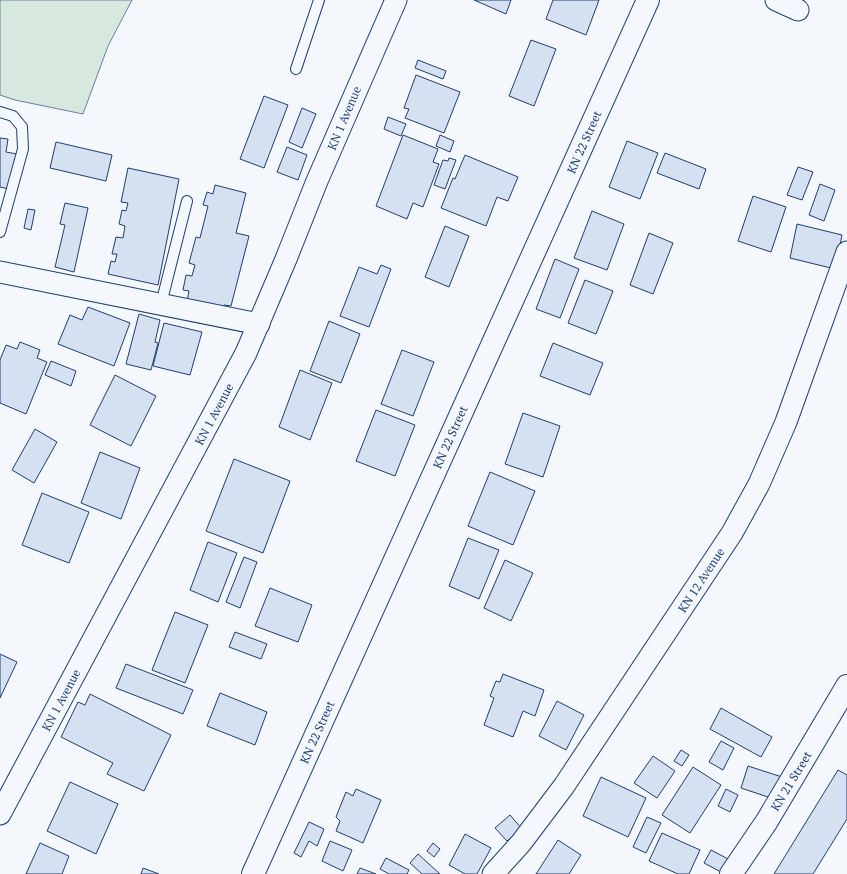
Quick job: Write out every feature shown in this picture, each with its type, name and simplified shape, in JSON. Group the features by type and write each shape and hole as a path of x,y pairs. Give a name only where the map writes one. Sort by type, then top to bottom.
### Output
{"street":[{"name":"KN 1 Avenue","path":"0,814 246,353 317,181 396,0"},
{"name":"KN 22 Street","path":"253,874 648,0"},
{"path":"776,0 798,10"},
{"name":"KN 12 Avenue","path":"493,874 521,843 564,786 732,533 758,484 786,422 847,252"},
{"path":"0,272 259,324"},
{"name":"KN 21 Street","path":"731,874 767,821 847,686"}],"lane":[{"path":"296,69 319,0"},
{"path":"0,112 14,116 22,127 23,149 0,232"},
{"path":"161,304 187,201"}],"shaded area":[{"path":"0,0 132,0 108,46 83,114 15,100 0,95"}],"building":[{"path":"474,0 511,0 506,14"},
{"path":"553,0 599,0 586,35 546,19"},
{"path":"531,40 556,49 534,106 509,96"},
{"path":"418,60 446,71 443,79 415,68"},
{"path":"416,75 460,92 444,133 405,118 409,109 404,108"},
{"path":"264,96 288,105 264,168 240,159"},
{"path":"302,108 316,114 302,148 289,142"},
{"path":"388,117 406,124 401,136 384,129"},
{"path":"403,135 438,149 433,162 439,164 423,207 413,203 407,219 376,206"},
{"path":"440,135 454,141 450,152 436,146"},
{"path":"0,138 8,139 6,152 17,154 9,189 0,187"},
{"path":"627,141 658,153 640,199 609,187"},
{"path":"56,142 112,155 106,181 50,168"},
{"path":"287,147 307,155 298,180 277,172"},
{"path":"665,153 706,169 699,189 657,173"},
{"path":"465,155 518,177 508,201 497,197 486,226 441,208 453,178 455,179"},
{"path":"449,158 456,160 445,189 434,185 443,160 448,161"},
{"path":"798,167 813,172 802,200 787,195"},
{"path":"128,168 179,179 158,285 108,274 111,261 115,262 117,254 112,254 116,237 123,238 125,226 119,224 122,210 126,211 128,203 121,202"},
{"path":"820,184 835,190 824,221 809,215"},
{"path":"215,185 246,193 236,233 249,236 231,306 224,305 223,310 187,301 189,291 183,290 186,275 192,276 195,265 189,263 196,237 200,238 208,206 203,205 207,192 213,194"},
{"path":"753,196 786,207 771,252 738,241"},
{"path":"65,203 88,208 74,272 55,267 65,225 60,224"},
{"path":"28,209 35,210 31,230 24,228"},
{"path":"592,211 624,224 607,270 574,258"},
{"path":"797,224 842,235 835,269 790,258"},
{"path":"445,226 469,236 449,287 425,277"},
{"path":"649,233 673,243 653,294 630,285"},
{"path":"555,259 579,269 560,318 536,309"},
{"path":"381,265 391,269 369,327 340,316 359,267 377,274"},
{"path":"585,280 613,291 596,334 568,323"},
{"path":"88,307 130,323 114,366 58,344 70,315 82,320"},
{"path":"139,314 160,320 155,342 158,343 151,370 126,364"},
{"path":"329,321 360,334 341,383 310,371"},
{"path":"164,323 202,332 190,375 153,366"},
{"path":"20,342 40,350 37,358 47,362 26,414 0,403 0,360 6,345 17,349"},
{"path":"553,343 603,363 590,395 540,376"},
{"path":"402,350 434,362 413,416 381,404"},
{"path":"51,361 76,371 71,386 45,375"},
{"path":"300,370 332,383 310,440 279,427"},
{"path":"115,375 156,396 131,446 90,425"},
{"path":"376,410 415,425 395,476 356,461"},
{"path":"523,413 560,426 543,477 505,464"},
{"path":"35,429 57,442 34,483 12,470"},
{"path":"100,452 140,468 121,519 81,503"},
{"path":"234,459 290,481 263,553 206,531"},
{"path":"490,472 535,491 513,545 468,526"},
{"path":"42,493 89,512 69,563 22,545"},
{"path":"468,538 499,550 479,599 449,586"},
{"path":"208,542 237,553 218,602 190,590"},
{"path":"244,557 257,562 240,608 226,602"},
{"path":"505,560 533,573 511,621 484,608"},
{"path":"270,588 312,605 298,642 255,626"},
{"path":"175,612 208,625 185,683 152,670"},
{"path":"235,632 267,644 261,659 229,647"},
{"path":"0,654 17,662 0,698"},
{"path":"126,664 193,690 183,714 116,688"},
{"path":"503,674 544,690 535,716 523,711 513,737 484,725 494,698 490,696 496,681 500,682"},
{"path":"220,693 267,712 255,745 207,726"},
{"path":"90,694 171,735 144,791 107,774 113,763 61,737 78,702 85,705"},
{"path":"557,701 584,715 566,750 539,736"},
{"path":"721,708 772,737 761,757 710,729"},
{"path":"721,741 734,748 723,770 709,762"},
{"path":"681,750 689,755 682,766 674,761"},
{"path":"653,756 675,771 657,798 634,783"},
{"path":"748,766 782,777 774,799 741,788"},
{"path":"693,767 721,785 690,833 662,815"},
{"path":"838,770 847,775 847,819 813,874 774,874"},
{"path":"601,777 646,798 628,837 583,816"},
{"path":"70,782 118,804 96,854 47,831"},
{"path":"356,789 381,800 363,843 336,831 340,821 336,817 346,792 353,796"},
{"path":"726,789 738,795 730,812 718,806"},
{"path":"510,815 522,829 507,841 495,828"},
{"path":"647,817 661,823 646,853 633,847"},
{"path":"309,822 324,829 317,846 309,841 301,857 294,853"},
{"path":"662,833 700,850 689,874 678,874 649,861"},
{"path":"465,834 491,848 477,874 465,874 449,865"},
{"path":"558,840 581,855 569,874 536,874"},
{"path":"330,841 352,850 343,871 322,861"},
{"path":"40,843 69,856 62,874 26,874"},
{"path":"433,843 440,849 434,857 427,851"},
{"path":"711,850 730,860 723,873 704,863"},
{"path":"418,854 440,874 422,874 410,863"},
{"path":"386,858 409,870 407,874 389,874 380,869"},
{"path":"143,868 159,874 141,874"},
{"path":"360,868 376,874 357,874"}]}
